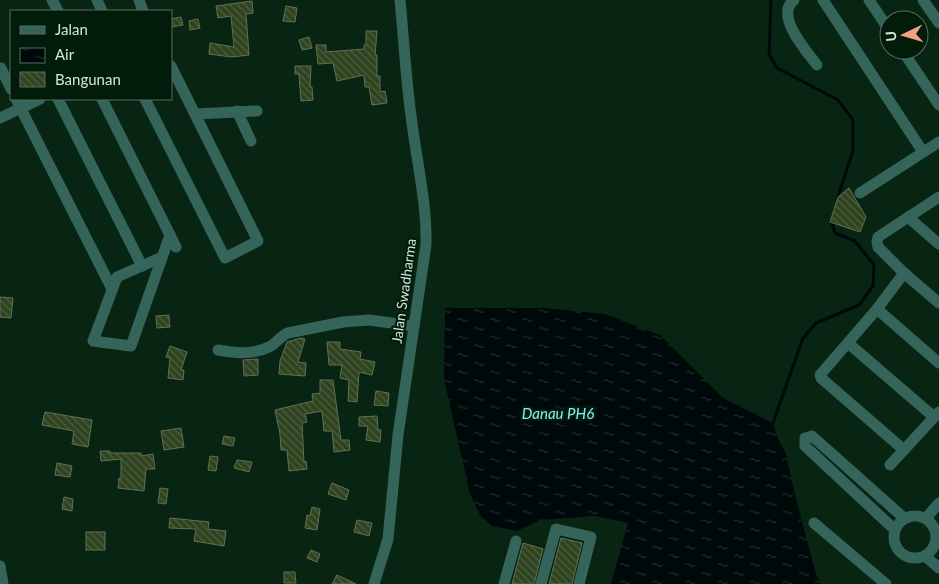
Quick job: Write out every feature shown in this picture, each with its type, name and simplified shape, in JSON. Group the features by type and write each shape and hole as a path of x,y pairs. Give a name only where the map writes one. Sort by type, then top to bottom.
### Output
{"street":[{"name":"Jalan Swadharma","path":"374,584 380,570 389,531 398,435 424,264 426,231 410,112 400,0"},
{"path":"794,0 791,2 788,13 789,25 817,65"},
{"path":"823,0 923,152"},
{"path":"869,0 879,15"},
{"path":"923,0 939,23"},
{"path":"909,60 939,105"},
{"path":"1,68 10,87"},
{"path":"146,100 225,258 258,241 172,68"},
{"path":"0,118 18,104 36,100"},
{"path":"59,100 142,266"},
{"path":"102,100 176,247"},
{"path":"18,104 112,289"},
{"path":"195,114 257,110"},
{"path":"238,111 251,141"},
{"path":"860,193 939,142"},
{"path":"939,197 878,237 877,242 878,247 904,273 939,303"},
{"path":"908,217 939,244"},
{"path":"162,257 116,277 92,341 131,346 170,235"},
{"path":"904,273 877,309 820,375 904,450"},
{"path":"877,309 939,363"},
{"path":"218,350 236,353 253,351 269,347 281,336 288,333 343,322 380,320 414,326"},
{"path":"848,343 937,414 890,465"},
{"path":"895,530 804,446 805,438 812,436 904,518"},
{"path":"932,519 915,515 904,518 895,530 894,542 901,553 912,558 925,556 934,548 937,536 932,519 939,503"},
{"path":"814,523 886,584"},
{"path":"541,584 556,529 591,537 579,584"},
{"path":"504,584 516,541"},
{"path":"925,556 939,568"},
{"path":"0,566 3,584"}],"water":[{"name":"Danau PH6","path":"445,308 546,308 605,314 660,335 723,398 773,423 786,454 816,574 822,584 611,584 628,523 595,516 540,520 517,531 492,526 480,515 470,494 444,379"}],"building":[{"path":"252,1 253,13 246,14 249,55 232,57 209,54 210,43 234,47 231,16 218,18 216,6"},
{"path":"286,6 297,8 295,22 283,21"},
{"path":"181,17 183,25 172,27 172,19"},
{"path":"198,19 200,28 190,30 189,21"},
{"path":"366,31 377,31 375,55 377,55 377,76 380,76 380,92 385,91 387,103 372,105 369,87 365,87 364,75 337,81 333,63 318,64 316,45 326,45 326,52 364,49 364,45 366,45"},
{"path":"309,37 312,48 302,50 299,40"},
{"path":"295,66 311,66 310,87 312,87 313,100 301,101 299,74 295,74"},
{"path":"849,188 866,217 860,232 830,222 838,197"},
{"path":"0,297 13,298 11,318 0,317"},
{"path":"169,315 170,327 157,328 156,316"},
{"path":"301,338 305,339 298,362 306,363 305,376 279,374 280,361 287,342"},
{"path":"327,342 340,342 340,349 361,352 360,359 375,362 372,375 359,372 357,402 348,401 349,380 340,378 342,365 329,365"},
{"path":"170,346 187,352 181,370 184,370 183,380 168,378 170,358 166,357"},
{"path":"258,359 258,375 244,376 243,360"},
{"path":"320,380 333,380 341,440 349,440 350,450 334,452 332,431 324,431 322,411 305,414 307,422 302,423 304,462 306,461 307,469 289,471 287,450 281,450 275,410 313,401 312,394 320,393"},
{"path":"376,391 389,393 388,406 374,405"},
{"path":"45,412 92,420 88,447 72,444 74,431 42,425"},
{"path":"377,416 378,430 381,430 380,442 366,440 368,426 359,426 359,417"},
{"path":"181,428 184,447 164,450 161,431"},
{"path":"224,436 235,438 233,446 222,444"},
{"path":"100,451 110,451 110,453 141,453 141,456 153,454 155,469 146,469 144,491 118,488 119,478 121,479 121,459 101,461"},
{"path":"210,456 218,457 216,471 208,470"},
{"path":"237,460 252,462 249,472 234,468"},
{"path":"57,463 72,466 70,477 55,475"},
{"path":"332,483 349,490 346,500 328,494"},
{"path":"160,488 168,489 166,504 158,503"},
{"path":"64,497 73,499 72,511 62,509"},
{"path":"312,507 320,509 317,530 305,528 307,515 310,516"},
{"path":"170,518 209,522 208,529 226,531 224,546 194,541 196,529 169,528"},
{"path":"357,520 372,523 369,536 354,532"},
{"path":"86,532 105,532 105,550 86,550"},
{"path":"561,538 582,543 572,584 549,584"},
{"path":"523,543 543,549 534,584 512,584"},
{"path":"311,550 320,554 317,562 307,558"},
{"path":"284,572 295,572 296,583 284,583"},
{"path":"337,575 356,584 332,584"}],"waterway":[{"path":"771,0 769,54 777,68 838,100 853,120 853,150 837,200"},
{"path":"773,423 803,338 816,323 859,305 873,286 874,265 855,241 835,233 831,220"}]}
